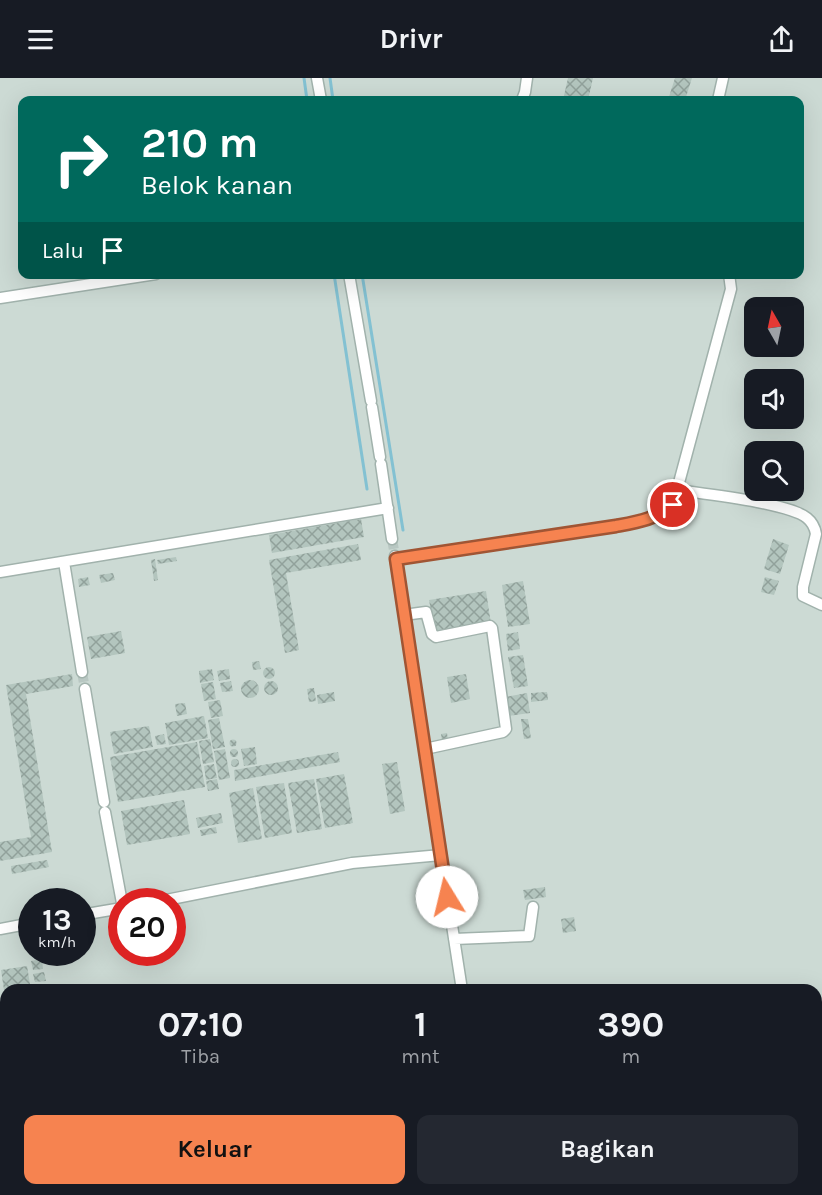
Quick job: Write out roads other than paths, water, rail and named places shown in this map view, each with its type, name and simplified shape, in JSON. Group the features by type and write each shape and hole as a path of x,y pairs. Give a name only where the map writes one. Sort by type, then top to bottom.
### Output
{"lane":[{"path":"317,78 320,96"},
{"path":"524,96 527,78"},
{"path":"719,96 723,78"},
{"path":"0,298 124,279"},
{"path":"351,279 392,539"},
{"path":"461,984 395,558 616,526 662,514 673,505 731,289 730,279"},
{"path":"678,490 788,508 807,518 815,528 818,541 803,587 803,596 822,605"},
{"path":"0,572 388,508"},
{"path":"64,562 82,672"},
{"path":"404,615 426,612 432,634 436,637 490,626 492,628 506,729 503,732 425,749"},
{"path":"85,689 119,888"},
{"path":"186,896 352,862 441,855"},
{"path":"454,939 529,936 533,907"},
{"path":"0,929 18,926"}],"waterway":[{"path":"304,78 306,96"},
{"path":"330,78 332,96"},
{"path":"335,279 367,489"},
{"path":"363,279 403,530"}],"tunnel":[{"path":"392,539 395,556"},
{"path":"82,672 85,689"}]}
